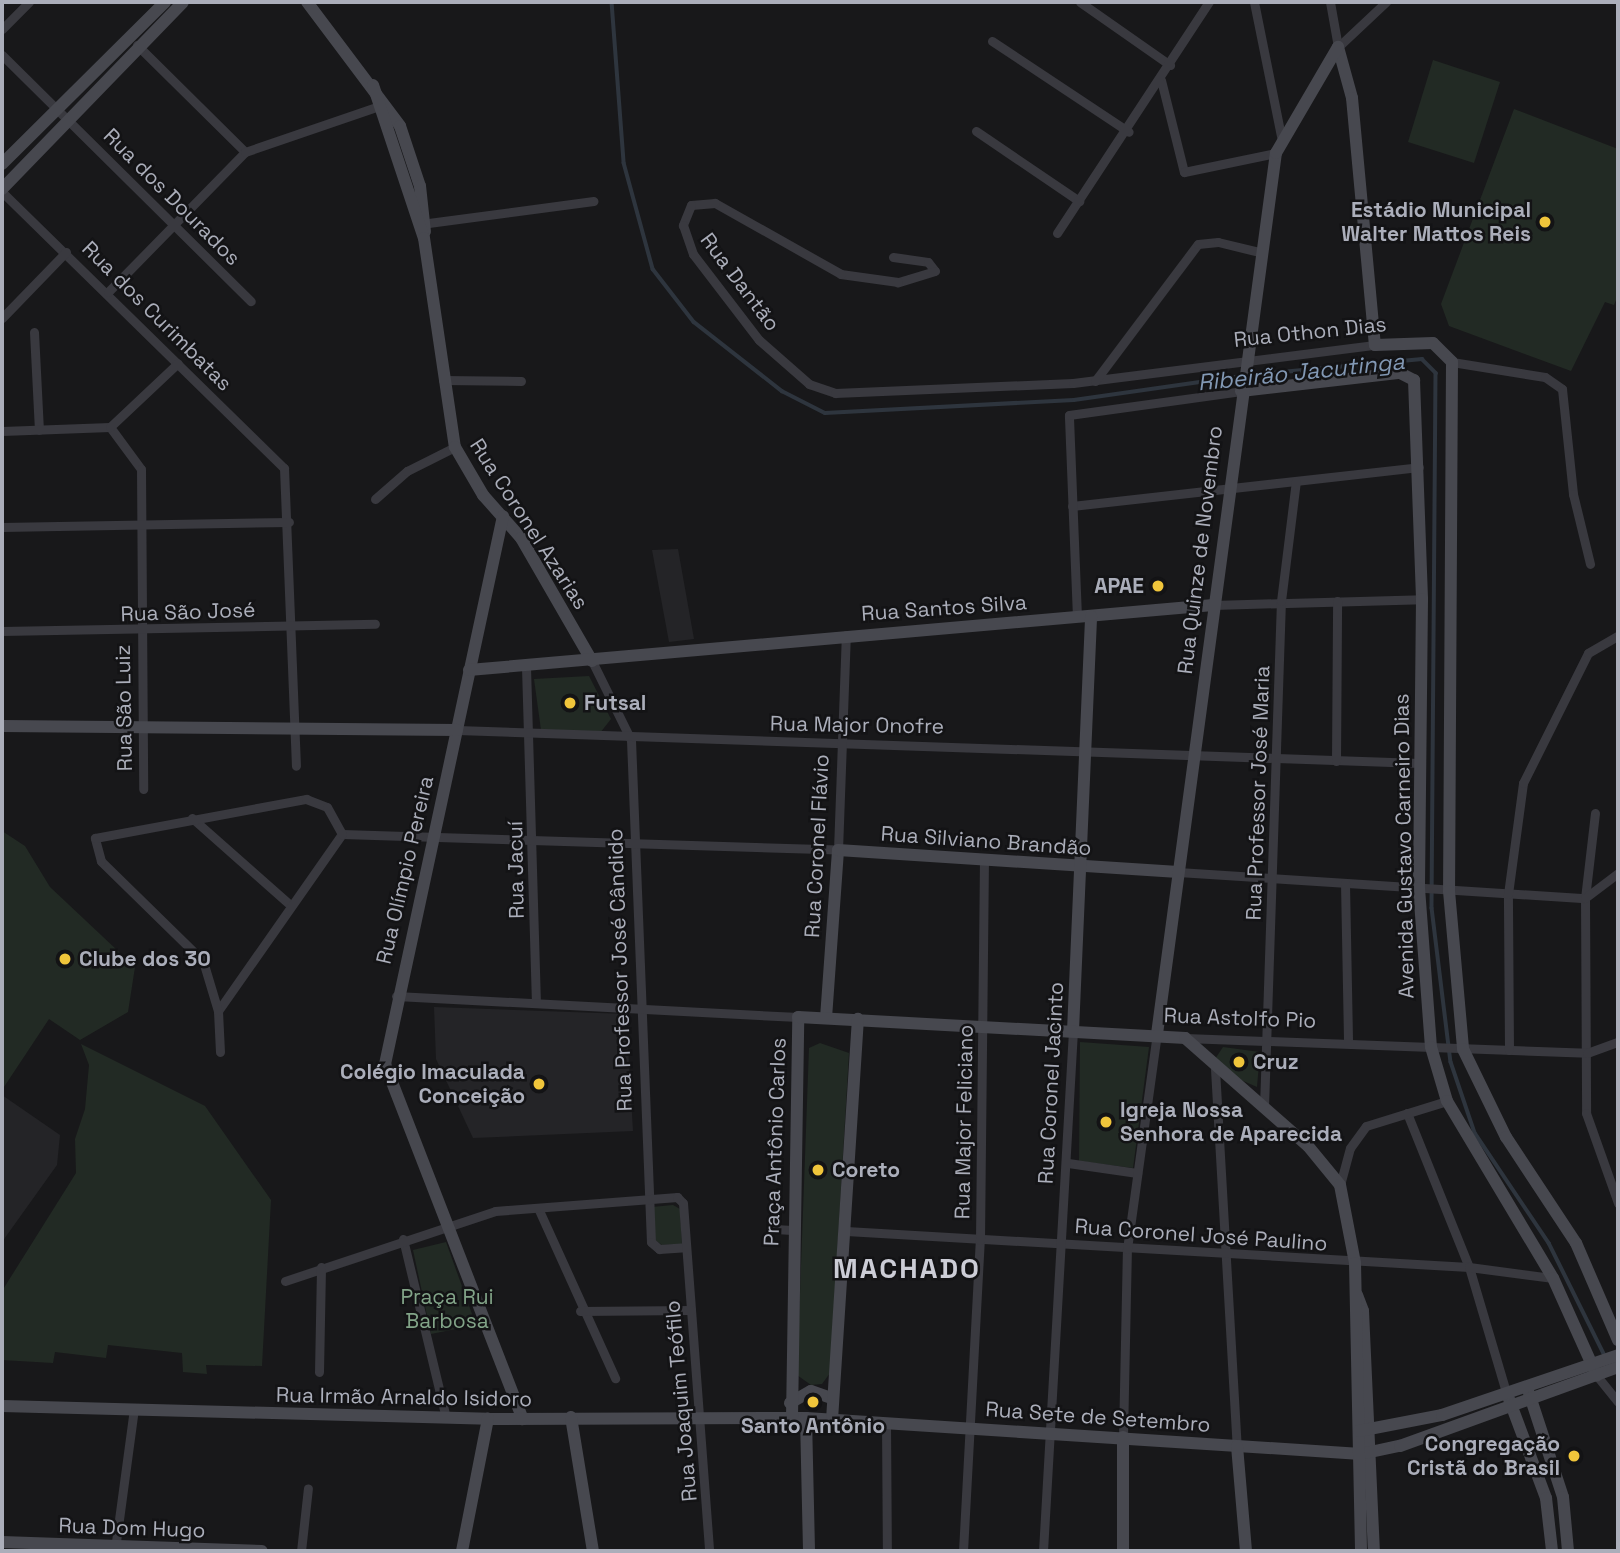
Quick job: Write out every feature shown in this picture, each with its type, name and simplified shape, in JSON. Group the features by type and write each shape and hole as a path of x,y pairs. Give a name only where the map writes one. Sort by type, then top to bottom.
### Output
{"street":[{"path":"2,29 29,2"},
{"path":"2,190 134,41 165,2"},
{"path":"2,164 57,108 183,2"},
{"name":"Rua Coronel Azarias","path":"307,2 373,85 383,104 422,224 455,447 503,516 592,660"},
{"path":"1080,2 1170,65"},
{"path":"1057,233 1129,132 1209,2"},
{"path":"1254,2 1281,136"},
{"path":"1330,2 1338,47 1352,98 1375,345"},
{"path":"1338,47 1386,2"},
{"path":"134,41 245,152"},
{"path":"992,41 1129,132"},
{"name":"Rua Quinze de Novembro","path":"1157,1034 1227,486 1259,252 1276,153 1281,136 1338,47"},
{"name":"Rua dos Dourados","path":"2,55 176,222 251,301"},
{"path":"1161,80 1184,173 1276,153"},
{"path":"108,292 245,152 383,104"},
{"path":"976,131 1079,201"},
{"name":"Rua dos Curimbatas","path":"2,190 284,468 289,522"},
{"path":"422,224 593,201"},
{"name":"Rua Dantão","path":"893,257 928,262 935,271 898,282 841,274 715,203 691,205 684,225 693,254 759,340 809,384 859,393 986,382 1059,384"},
{"path":"1095,380 1198,244 1218,242 1259,252"},
{"path":"2,318 66,252"},
{"path":"34,332 39,430"},
{"name":"Rua Othon Dias","path":"1059,384 1375,345 1433,343 1452,362 1556,382 1564,397 1564,442 1590,564"},
{"path":"1452,362 1447,891 1459,1048 1506,1137 1576,1243 1618,1340"},
{"path":"2,431 110,427 178,363"},
{"name":"Avenida Gustavo Carneiro Dias","path":"1241,389 1409,374 1416,387 1422,599 1419,763 1422,888 1435,1047 1447,1101 1604,1367"},
{"path":"443,380 522,381"},
{"path":"1077,617 1069,415 1241,389"},
{"name":"Rua São Luiz","path":"110,427 139,462 143,789"},
{"path":"375,499 407,471 455,447"},
{"path":"1072,506 1227,486 1419,467"},
{"name":"Rua Professor José Maria","path":"1264,1107 1270,1039 1281,601 1296,481"},
{"name":"Rua Olímpio Pereira","path":"446,1225 385,1064 396,996 503,516"},
{"path":"2,527 289,522 296,766"},
{"name":"Rua Santos Silva","path":"469,670 526,667 846,635 1213,606 1281,601 1422,599"},
{"path":"1336,761 1337,601"},
{"name":"Rua Coronel Jacinto","path":"1043,1551 1068,1163 1091,616"},
{"name":"Rua São José","path":"2,631 141,631 375,624"},
{"name":"Rua Coronel Flávio","path":"826,1018 838,850 846,635"},
{"path":"1509,1050 1508,894 1523,783 1588,653 1618,636"},
{"path":"592,660 631,740"},
{"name":"Rua Jacuí","path":"526,667 531,736 536,1003"},
{"name":"Rua Major Onofre","path":"2,726 457,730 631,740 841,743 1419,763"},
{"name":"Rua Professor José Cândido","path":"631,740 632,842 647,1199 655,1247 685,1247"},
{"path":"218,1011 288,903 342,834 327,807 306,799 108,831 92,846 203,961 218,1011 220,1052"},
{"path":"1595,813 1585,898 1586,1113 1618,1203"},
{"path":"192,818 288,903"},
{"name":"Rua Silviano Brandão","path":"342,834 838,850 1585,898"},
{"name":"Rua Major Feliciano","path":"963,1551 973,1428 979,1240 984,1026 984,861"},
{"path":"1585,898 1618,873"},
{"path":"1345,883 1348,1042"},
{"path":"396,996 798,1017"},
{"name":"Praça Antônio Carlos","path":"792,1418 792,1230 798,1017 858,1019"},
{"path":"809,1551 806,1418 832,1420 831,1398 846,1231 858,1019"},
{"name":"Rua Astolfo Pio","path":"858,1019 1157,1034 1185,1038 1270,1039 1587,1053 1618,1042"},
{"path":"1122,1551 1127,1249 1157,1034"},
{"path":"1185,1038 1215,1069 1264,1107 1340,1185"},
{"path":"1215,1069 1237,1446 1246,1551"},
{"path":"1362,1551 1366,1504 1361,1361 1355,1263 1340,1185 1357,1134 1407,1113 1447,1101"},
{"path":"1407,1113 1469,1267 1510,1401 1546,1498 1552,1551"},
{"path":"1068,1163 1137,1173"},
{"path":"285,1281 321,1266 446,1225 538,1208 647,1199"},
{"name":"Rua Joaquim Teófilo","path":"647,1199 681,1200 702,1416 709,1551"},
{"path":"538,1208 580,1311 615,1378"},
{"path":"446,1225 523,1419"},
{"path":"775,1229 792,1230"},
{"name":"Rua Coronel José Paulino","path":"846,1231 1355,1263 1469,1267 1553,1278"},
{"path":"403,1239 446,1418"},
{"path":"319,1371 321,1266"},
{"path":"580,1311 691,1310"},
{"path":"1364,1430 1510,1401 1604,1367 1618,1355"},
{"path":"1604,1367 1618,1402"},
{"path":"790,1403 811,1391 831,1398"},
{"path":"1529,1394 1563,1497 1568,1551"},
{"name":"Rua Sete de Setembro","path":"832,1420 1365,1454 1400,1446 1510,1401"},
{"name":"Rua Irmão Arnaldo Isidoro","path":"2,1406 488,1419 702,1416 806,1418"},
{"path":"115,1549 134,1409"},
{"path":"1442,1415 1446,1429"},
{"path":"571,1417 593,1551"},
{"path":"462,1551 488,1419"},
{"path":"886,1423 887,1551"},
{"path":"1395,1424 1400,1446"},
{"path":"301,1551 308,1489"},
{"path":"1366,1504 1374,1551"},
{"name":"Rua Dom Hugo","path":"2,1542 115,1549 262,1551"}],"shaded area":[{"path":"678,549 694,639 669,642 652,550"},
{"name":"Colégio Imaculada Conceição","path":"434,1007 626,1014 633,1131 473,1138 436,1059"},
{"path":"2,1095 60,1135 57,1165 2,1242"}],"green space":[{"path":"1433,60 1500,82 1474,163 1408,142"},
{"name":"Estádio Municipal Walter Mattos Reis","path":"1514,109 1618,149 1618,295 1614,305 1605,302 1571,371 1449,326 1441,304"},
{"path":"589,676 611,719 600,733 541,730 534,679"},
{"name":"Clube dos 30","path":"2,831 25,846 50,887 135,967 128,1012 80,1040 49,1019 2,1090"},
{"path":"1080,1042 1149,1047 1133,1168 1079,1161"},
{"path":"820,1043 849,1053 830,1373 822,1384 811,1385 797,1375 809,1048"},
{"path":"81,1044 205,1106 271,1200 262,1366 206,1365 207,1374 183,1372 182,1353 108,1345 106,1358 55,1352 53,1363 2,1360 2,1291 76,1173 75,1139 85,1109 89,1065"},
{"path":"1223,1047 1260,1052 1257,1087 1225,1073 1215,1059"},
{"path":"673,1205 680,1209 682,1244 662,1245 655,1240 652,1207"},
{"name":"Praça Rui Barbosa","path":"446,1242 476,1325 431,1334 413,1250"}],"waterway":[{"name":"Ribeirão Jacutinga","path":"612,2 624,163 653,269 694,322 782,391 825,413 1074,400 1243,376"},
{"name":"Ribeirão Jacutinga","path":"1250,375 1422,359 1436,373 1432,908 1451,1062 1475,1133 1549,1243 1605,1356"}],"place":[{"name":"Estádio Municipal Walter Mattos Reis","path":"1545,222"},
{"name":"APAE","path":"1158,586"},
{"name":"Futsal","path":"570,703"},
{"name":"Clube dos 30","path":"65,959"},
{"name":"Cruz","path":"1239,1062"},
{"name":"Colégio Imaculada Conceição","path":"539,1084"},
{"name":"Igreja Nossa Senhora de Aparecida","path":"1106,1122"},
{"name":"Coreto","path":"818,1170"},
{"name":"Santo Antônio","path":"813,1402"},
{"name":"Congregação Cristã do Brasil","path":"1574,1456"}],"district":[{"name":"MACHADO","path":"907,1268"}]}
